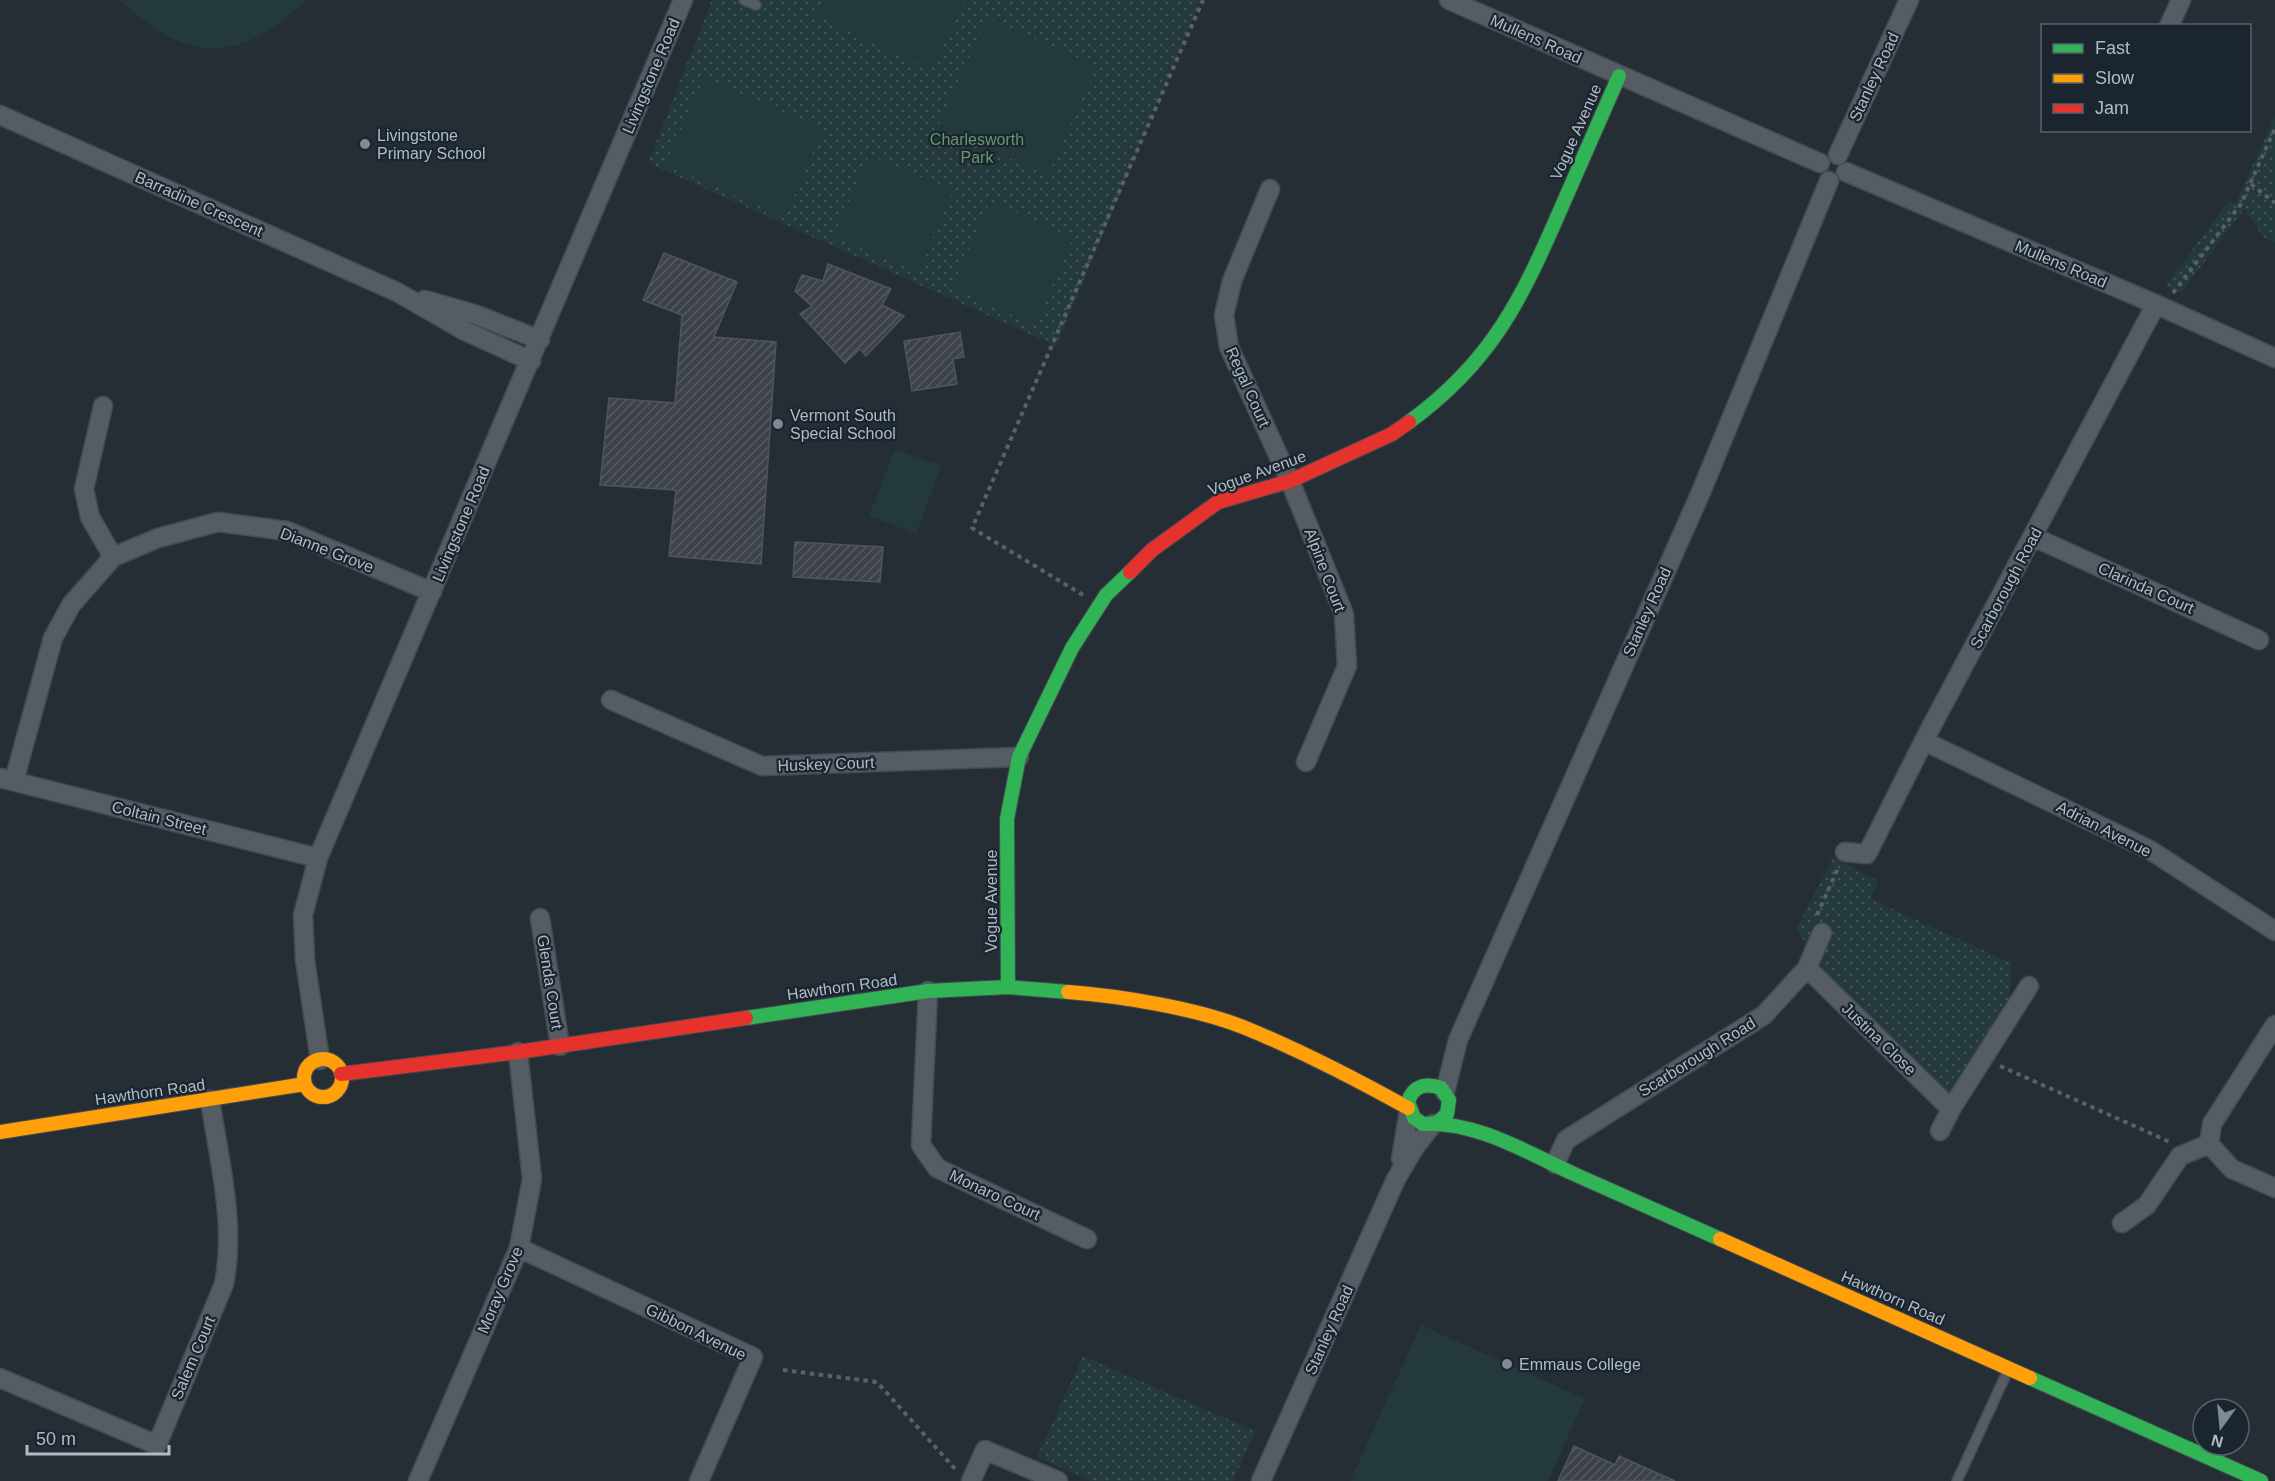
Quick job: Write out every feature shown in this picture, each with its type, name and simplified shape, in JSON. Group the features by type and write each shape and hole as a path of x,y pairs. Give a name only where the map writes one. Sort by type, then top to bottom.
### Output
{"main road":[{"name":"Vogue Avenue","path":"1008,987 1007,819 1019,757 1072,648 1106,595 1152,550 1218,502 1290,481 1392,434 1432,405 1470,369 1501,329 1525,290 1619,76"},
{"name":"Hawthorn Road","path":"341,1074 518,1052 928,991 1008,987 1086,993 1157,1004 1240,1026 1338,1069 1409,1110"},
{"path":"320,1060 336,1064 341,1074 340,1087 336,1092 325,1097 312,1094 305,1084 305,1071 320,1060"},
{"name":"Hawthorn Road","path":"1338,1069 1398,1086 1422,1085"},
{"name":"Hawthorn Road","path":"0,1131 305,1084"},
{"path":"1422,1085 1434,1085 1445,1093 1449,1107 1443,1119 1435,1124 1422,1124 1416,1121 1409,1110 1411,1094 1422,1085"},
{"name":"Hawthorn Road","path":"1445,1093 1466,1113 1512,1146"},
{"name":"Hawthorn Road","path":"1435,1124 1464,1128 1555,1164 2261,1481"}],"street":[{"name":"Livingstone Road","path":"320,1060 305,960 303,915 318,858 683,0"},
{"name":"Mullens Road","path":"1449,0 1820,163"},
{"name":"Stanley Road","path":"1838,155 1909,0"},
{"path":"2170,24 2181,0"},
{"name":"Barradine Crescent","path":"0,115 397,292 463,330 531,361"},
{"path":"1827,155 1838,155 1846,162 1846,172 1839,180 1828,181 1821,174 1820,163 1827,155"},
{"name":"Mullens Road","path":"1846,172 2156,304 2275,358"},
{"name":"Stanley Road","path":"1445,1093 1458,1040 1701,492 1828,181"},
{"name":"Regal Court","path":"1270,189 1232,281 1224,315 1229,347 1290,481"},
{"name":"Barradine Crescent","path":"397,292 477,315 540,340"},
{"name":"Scarborough Road","path":"1843,857 1867,854 1924,741 2156,304"},
{"path":"103,406 84,489 90,517 113,557"},
{"name":"Alpine Court","path":"1290,481 1344,614 1347,666 1306,762"},
{"name":"Dianne Grove","path":"7,779 53,638 71,605 113,557 158,538 218,522 288,531 432,592"},
{"name":"Clarinda Court","path":"2034,537 2259,640"},
{"name":"Huskey Court","path":"611,700 762,766 1019,757"},
{"name":"Adrian Avenue","path":"1924,741 2150,850 2275,931"},
{"name":"Coltain Street","path":"7,779 318,858"},
{"name":"Glenda Court","path":"540,918 560,1046"},
{"name":"Scarborough Road","path":"1555,1164 1566,1140 1764,1015 1807,968 1822,933"},
{"name":"Justina Close","path":"1807,968 1951,1109"},
{"path":"1940,1131 1951,1109 2029,986"},
{"name":"Monaro Court","path":"928,991 921,1145 937,1168 1087,1239"},
{"path":"2209,1144 2212,1124 2275,1025"},
{"name":"Stanley Road","path":"1422,1085 1433,1076 1458,1040"},
{"name":"Moray Grove","path":"418,1481 519,1248 532,1179 518,1052"},
{"name":"Salem Court","path":"0,1378 157,1445 224,1284 229,1259 229,1230 210,1100"},
{"name":"Stanley Road","path":"1396,1179 1405,1145 1409,1110"},
{"name":"Stanley Road","path":"1261,1481 1396,1179 1415,1147 1435,1124"},
{"path":"2209,1144 2232,1169 2275,1188"},
{"path":"2122,1223 2147,1205 2180,1156 2209,1144"},
{"name":"Gibbon Avenue","path":"519,1248 753,1358 699,1481"},
{"path":"971,1481 984,1450 1058,1481"}],"lane":[{"path":"744,0 756,5"},
{"path":"1957,1481 2009,1368"}],"path":[{"path":"1083,595 972,528 1203,0"},
{"path":"2173,294 2241,204 2275,129"},
{"path":"2251,184 2275,203"},
{"path":"1817,915 1843,857"},
{"path":"2000,1066 2171,1142"},
{"path":"783,1370 878,1382 956,1470"}],"green space":[{"path":"120,0 306,0 282,21 258,36 235,45 213,48 191,45 168,36 144,21"},
{"name":"Charlesworth Park","path":"712,0 1201,0 1056,346 648,163"},
{"path":"825,0 965,0 931,71 817,16"},
{"path":"987,18 1096,66 1048,175 938,127"},
{"path":"704,78 823,129 785,217 666,165"},
{"path":"2275,115 2275,243 2263,237 2244,209 2181,293 2165,286 2228,202 2236,203"},
{"path":"869,155 953,191 918,272 834,237"},
{"path":"990,201 1073,238 1035,325 952,288"},
{"path":"895,449 941,466 916,534 869,516"},
{"path":"1833,858 1878,881 1871,899 2011,963 2010,1000 1948,1099 1827,974 1796,929"},
{"path":"1421,1325 1585,1399 1548,1481 1350,1481"},
{"path":"1083,1356 1255,1431 1233,1481 1091,1481 1037,1457"}],"building":[{"path":"664,253 737,282 714,337 776,342 761,564 669,556 676,490 600,485 609,398 675,403 682,315 643,300"},
{"path":"828,264 891,289 882,305 904,316 866,356 860,349 845,363 800,314 812,306 795,291 802,275 823,281"},
{"path":"960,332 964,357 953,359 957,384 912,391 904,341"},
{"path":"795,542 883,547 880,582 793,577"},
{"path":"1574,1446 1615,1465 1619,1456 1675,1481 1558,1481"}],"traffic: fast":[{"path":"1409,422 1463,375 1502,326 1533,270 1619,76"},
{"path":"1008,987 1007,819 1019,757 1072,648 1106,595 1130,572"},
{"path":"746,1018 928,991 1008,987 1068,992"},
{"path":"1437,1123 1447,1114 1449,1100 1441,1088 1425,1086 1417,1089 1408,1102 1414,1118 1423,1124 1462,1127 1500,1140 1720,1239"},
{"path":"2030,1378 2261,1481"}],"traffic: slow":[{"path":"1068,992 1157,1004 1224,1020 1306,1055 1408,1108"},
{"path":"323,1059 336,1065 342,1078 336,1091 323,1097 310,1091 304,1078 310,1065 323,1059"},
{"path":"0,1132 305,1084"},
{"path":"1720,1239 2030,1378"}],"traffic: jam":[{"path":"1130,572 1152,550 1218,502 1290,481 1392,434 1409,422"},
{"path":"341,1074 518,1052 746,1018"}],"place":[{"name":"Livingstone Primary School","path":"365,144"},
{"name":"Vermont South Special School","path":"778,424"},
{"name":"Emmaus College","path":"1507,1364"}]}
